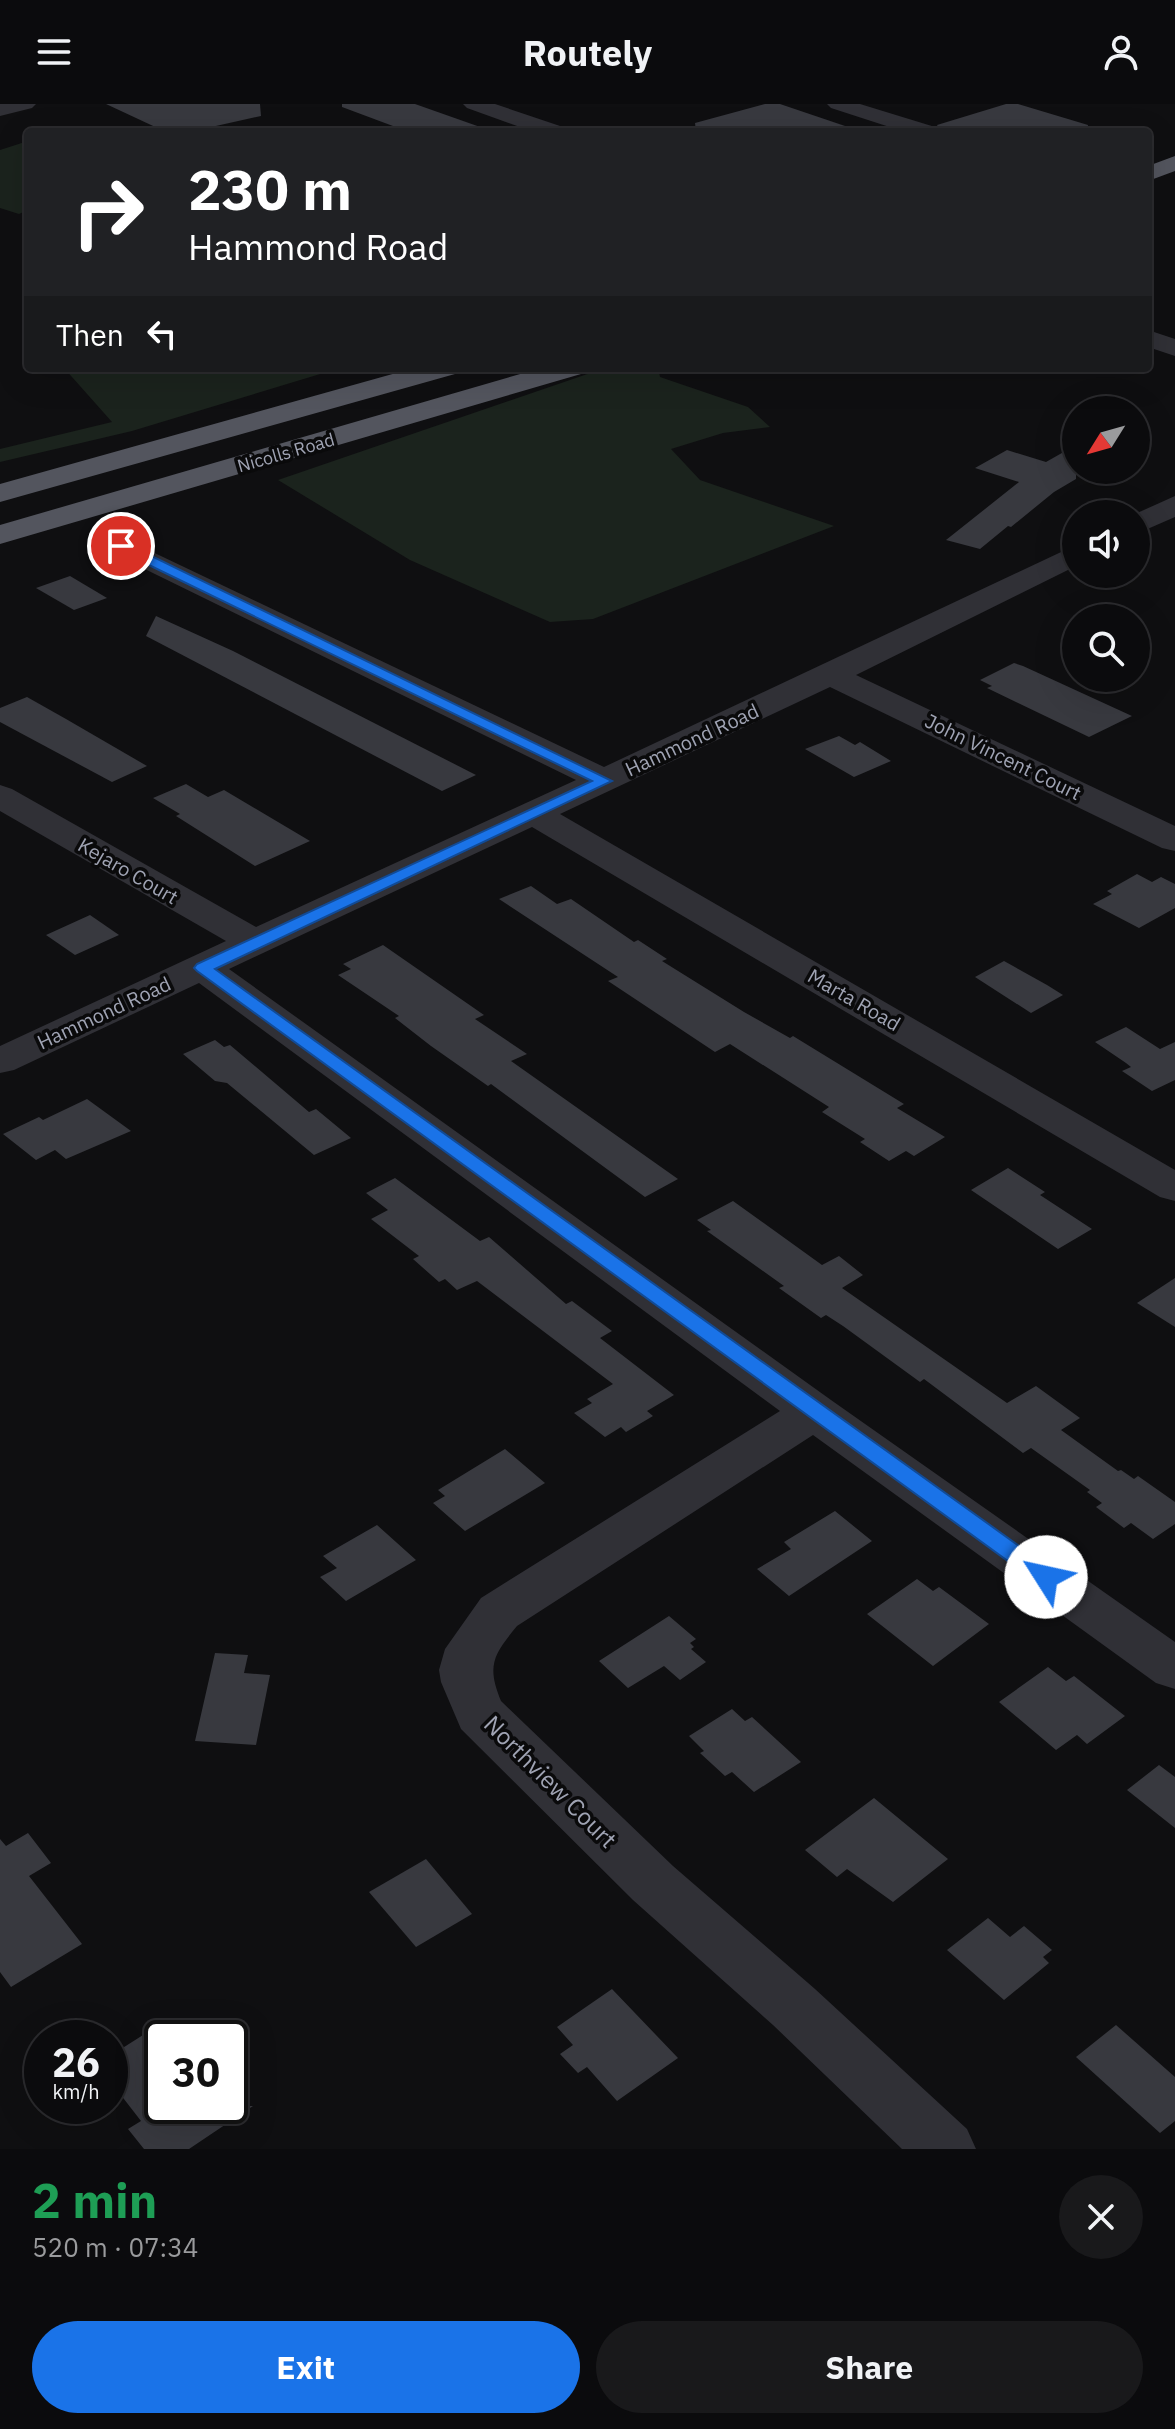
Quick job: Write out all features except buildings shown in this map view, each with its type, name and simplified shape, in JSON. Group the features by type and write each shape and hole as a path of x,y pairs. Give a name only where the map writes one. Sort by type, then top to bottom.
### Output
{"highway":[{"path":"1152,172 1175,163"},
{"name":"Nicolls Road","path":"0,493 431,372"},
{"name":"Nicolls Road","path":"0,535 557,372"}],"street":[{"path":"0,110 25,104"},
{"path":"474,104 543,128"},
{"path":"838,104 914,128"},
{"path":"882,118 912,109"},
{"path":"1152,339 1175,348"},
{"path":"1150,518 1175,505"},
{"path":"121,546 605,781"},
{"name":"Hammond Road","path":"0,1061 605,781 1062,561"},
{"name":"John Vincent Court","path":"830,675 1175,840"},
{"name":"Kejaro Court","path":"0,796 256,943"},
{"name":"Marta Road","path":"533,813 1175,1188"},
{"path":"203,968 814,1412 1175,1669"},
{"name":"Northview Court","path":"814,1412 499,1612 468,1649 465,1683 480,1714 642,1873 794,2007 945,2149"}],"shaded area":[{"path":"24,142 24,212 19,214 0,208 0,150"},
{"path":"68,372 327,372 132,431 0,462 0,449 112,422"},
{"path":"593,372 659,372 660,377 748,407 770,427 723,433 671,449 700,480 834,526 593,619 550,622 410,560 278,480"}],"route":[{"path":"121,546 605,781 203,968 1046,1577"}]}
